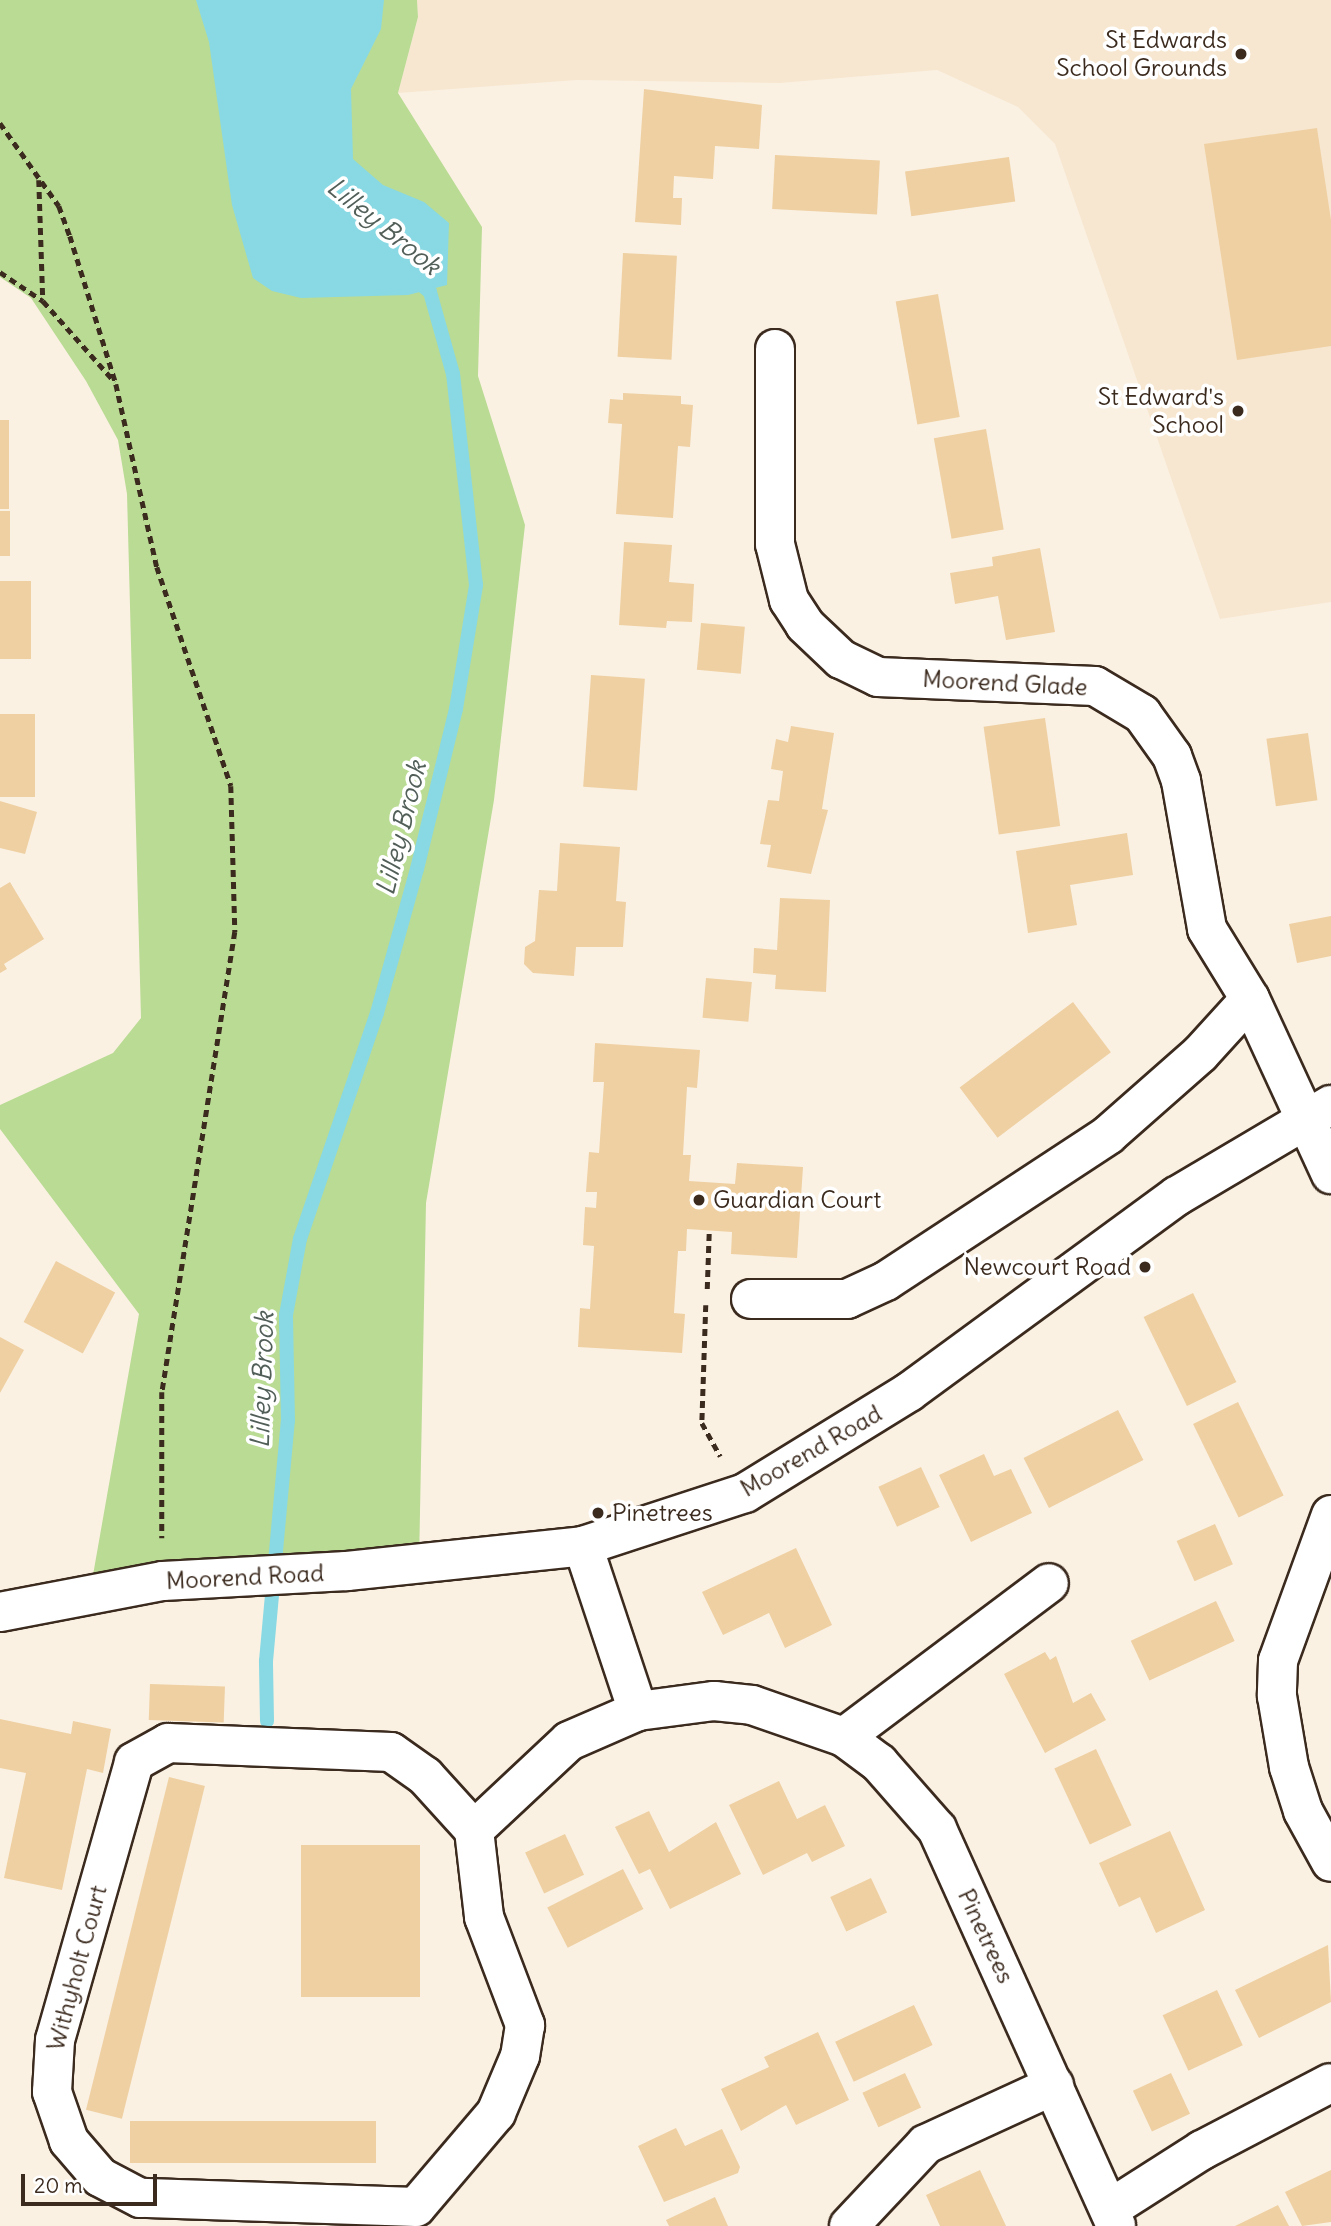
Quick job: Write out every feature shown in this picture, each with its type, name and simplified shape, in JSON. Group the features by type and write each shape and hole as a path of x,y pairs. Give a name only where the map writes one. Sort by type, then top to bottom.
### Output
{"street":[{"name":"Moorend Glade","path":"775,349 775,544 789,600 805,625 841,659 878,677 1095,686 1142,714 1172,756 1181,780 1207,929 1318,1111"},
{"path":"751,1299 847,1299 886,1281 1108,1135 1200,1054 1250,999"},
{"path":"1318,1111 1331,1174"},
{"name":"Moorend Road","path":"0,1612 163,1581 221,1575 347,1571 583,1546 745,1493 909,1392 1177,1196 1318,1111"},
{"path":"1331,1515 1282,1648 1277,1696 1292,1778 1331,1862"},
{"path":"583,1546 638,1711"},
{"path":"844,1737 1049,1583"},
{"name":"Pinetrees","path":"474,1830 569,1741 638,1711 714,1701 752,1705 844,1737 880,1763 937,1829 1114,2217"},
{"name":"Withyholt Court","path":"169,1743 391,1752 425,1776 474,1830 484,1917 525,2025 520,2056 496,2113 416,2207 140,2198 84,2162 58,2117 51,2066 134,1762 169,1743"},
{"path":"1114,2217 1202,2150 1330,2083"},
{"path":"849,2226 926,2144 1054,2085"}],"path":[{"path":"0,123 39,178 67,226 116,384 157,567 231,786 236,834 230,982 192,1185 162,1392 163,1581"},
{"path":"39,178 43,301"},
{"path":"0,272 43,301 116,384"},
{"path":"709,1231 702,1423 726,1468"}],"shaded area":[{"name":"St Edward's School","path":"417,0 1331,0 1331,602 1220,619 1055,144 1018,107 937,70 780,83 577,80 398,93 418,17"}],"green space":[{"path":"0,0 417,0 418,17 398,93 482,227 478,376 525,525 494,800 426,1203 419,1564 90,1592 139,1314 0,1129 0,1105 113,1053 141,1018 127,494 118,440 86,381 31,298 0,277"}],"water":[{"path":"196,0 384,0 381,29 351,89 353,159 383,185 424,202 449,223 447,285 408,295 301,298 272,291 253,278 232,205 209,42"}],"building":[{"path":"644,89 762,105 759,149 715,146 713,179 674,176 673,198 682,198 681,225 635,222"},
{"path":"1317,128 1331,220 1331,346 1237,360 1204,144"},
{"path":"775,155 880,160 877,214 772,209"},
{"path":"1009,157 1015,202 911,216 905,172"},
{"path":"623,253 677,256 671,360 618,357"},
{"path":"938,294 960,417 917,425 896,301"},
{"path":"623,393 681,396 681,404 693,405 690,447 678,446 673,518 616,514 622,424 608,423 610,399 623,400"},
{"path":"0,420 9,420 9,509 0,509"},
{"path":"986,429 1004,529 952,539 934,438"},
{"path":"0,511 10,511 10,556 0,556"},
{"path":"624,542 672,545 669,582 694,584 692,622 667,621 666,628 619,625"},
{"path":"1040,548 1055,632 1006,640 998,596 955,604 950,573 993,566 992,557"},
{"path":"0,581 31,581 31,659 0,659"},
{"path":"701,623 745,627 741,674 697,670"},
{"path":"591,675 645,679 637,790 583,787"},
{"path":"0,714 35,714 35,797 0,797"},
{"path":"1045,718 1060,826 999,835 984,727"},
{"path":"791,726 834,733 822,809 828,810 811,874 767,867 771,845 760,844 768,800 779,801 783,771 771,769 776,739 788,742"},
{"path":"1308,733 1317,800 1276,806 1266,739"},
{"path":"0,801 37,812 25,854 0,848"},
{"path":"1127,833 1133,875 1070,885 1077,925 1028,933 1016,851"},
{"path":"560,843 620,847 616,901 626,902 623,947 576,947 574,976 533,973 524,964 525,947 535,941 539,890 557,891"},
{"path":"10,882 44,939 4,964 7,969 0,973 0,888"},
{"path":"780,898 830,900 826,992 775,989 776,975 753,973 754,948 777,950"},
{"path":"1331,916 1331,956 1297,963 1289,924"},
{"path":"706,978 752,982 748,1022 703,1018"},
{"path":"1073,1002 1111,1052 998,1138 960,1087"},
{"name":"Guardian Court","path":"595,1043 700,1050 697,1088 687,1087 683,1155 691,1155 689,1181 735,1184 737,1163 803,1167 797,1258 731,1254 732,1232 687,1229 686,1251 678,1251 674,1313 685,1314 682,1353 578,1347 580,1308 590,1309 594,1246 583,1245 585,1207 596,1208 597,1192 586,1192 589,1152 599,1153 604,1082 593,1082"},
{"path":"56,1261 115,1292 83,1353 24,1322"},
{"path":"1193,1293 1236,1382 1187,1406 1144,1317"},
{"path":"0,1337 24,1350 0,1393"},
{"path":"1238,1402 1284,1495 1239,1517 1193,1424"},
{"path":"1118,1410 1143,1460 1049,1508 1024,1458"},
{"path":"984,1454 994,1476 1011,1469 1032,1513 971,1542 939,1475"},
{"path":"921,1467 940,1507 897,1527 878,1487"},
{"path":"1215,1524 1233,1564 1195,1581 1177,1541"},
{"path":"796,1548 832,1625 785,1648 769,1613 723,1635 702,1592"},
{"path":"1216,1601 1235,1641 1149,1681 1131,1641"},
{"path":"1045,1652 1050,1660 1056,1656 1073,1703 1091,1693 1106,1720 1045,1753 1004,1674"},
{"path":"150,1684 225,1687 224,1723 149,1720"},
{"path":"0,1719 71,1734 73,1721 111,1729 103,1773 87,1769 62,1890 4,1878 26,1773 0,1768"},
{"path":"1096,1749 1131,1825 1090,1845 1054,1768"},
{"path":"169,1777 205,1786 122,2119 86,2110"},
{"path":"779,1781 797,1819 825,1805 845,1846 812,1862 807,1853 763,1875 729,1805"},
{"path":"649,1811 669,1852 716,1822 741,1874 670,1909 650,1869 639,1874 615,1827"},
{"path":"1170,1831 1205,1910 1156,1933 1140,1897 1119,1907 1099,1863"},
{"path":"565,1834 584,1875 544,1893 525,1853"},
{"path":"301,1845 420,1845 420,1997 301,1997"},
{"path":"623,1869 643,1909 568,1948 547,1908"},
{"path":"871,1878 887,1912 846,1931 830,1897"},
{"path":"1328,1945 1331,2002 1259,2038 1235,1990"},
{"path":"1217,1990 1243,2045 1188,2071 1163,2015"},
{"path":"914,2005 933,2045 854,2082 835,2042"},
{"path":"818,2032 849,2100 796,2125 786,2105 741,2131 721,2089 769,2067 764,2057"},
{"path":"905,2073 921,2107 878,2127 862,2093"},
{"path":"1171,2073 1190,2114 1152,2132 1133,2091"},
{"path":"130,2121 376,2121 376,2163 130,2163"},
{"path":"676,2128 685,2146 722,2129 740,2167 738,2173 664,2202 638,2146"},
{"path":"980,2170 1006,2226 940,2226 926,2195"},
{"path":"1331,2170 1331,2222 1302,2226 1285,2192"},
{"path":"715,2197 728,2226 669,2226 666,2220"},
{"path":"1278,2205 1289,2226 1235,2226"}],"waterway":[{"name":"Lilley Brook","path":"267,1721 266,1661 288,1421 286,1315 300,1239 377,1013 417,869 456,709 476,585 453,374 430,292 415,280"}],"place":[{"name":"St Edwards School Grounds","path":"1241,54"},
{"name":"St Edward's School","path":"1238,411"},
{"name":"Guardian Court","path":"699,1200"},
{"name":"Newcourt Road","path":"1145,1267"},
{"name":"Pinetrees","path":"598,1513"}]}
